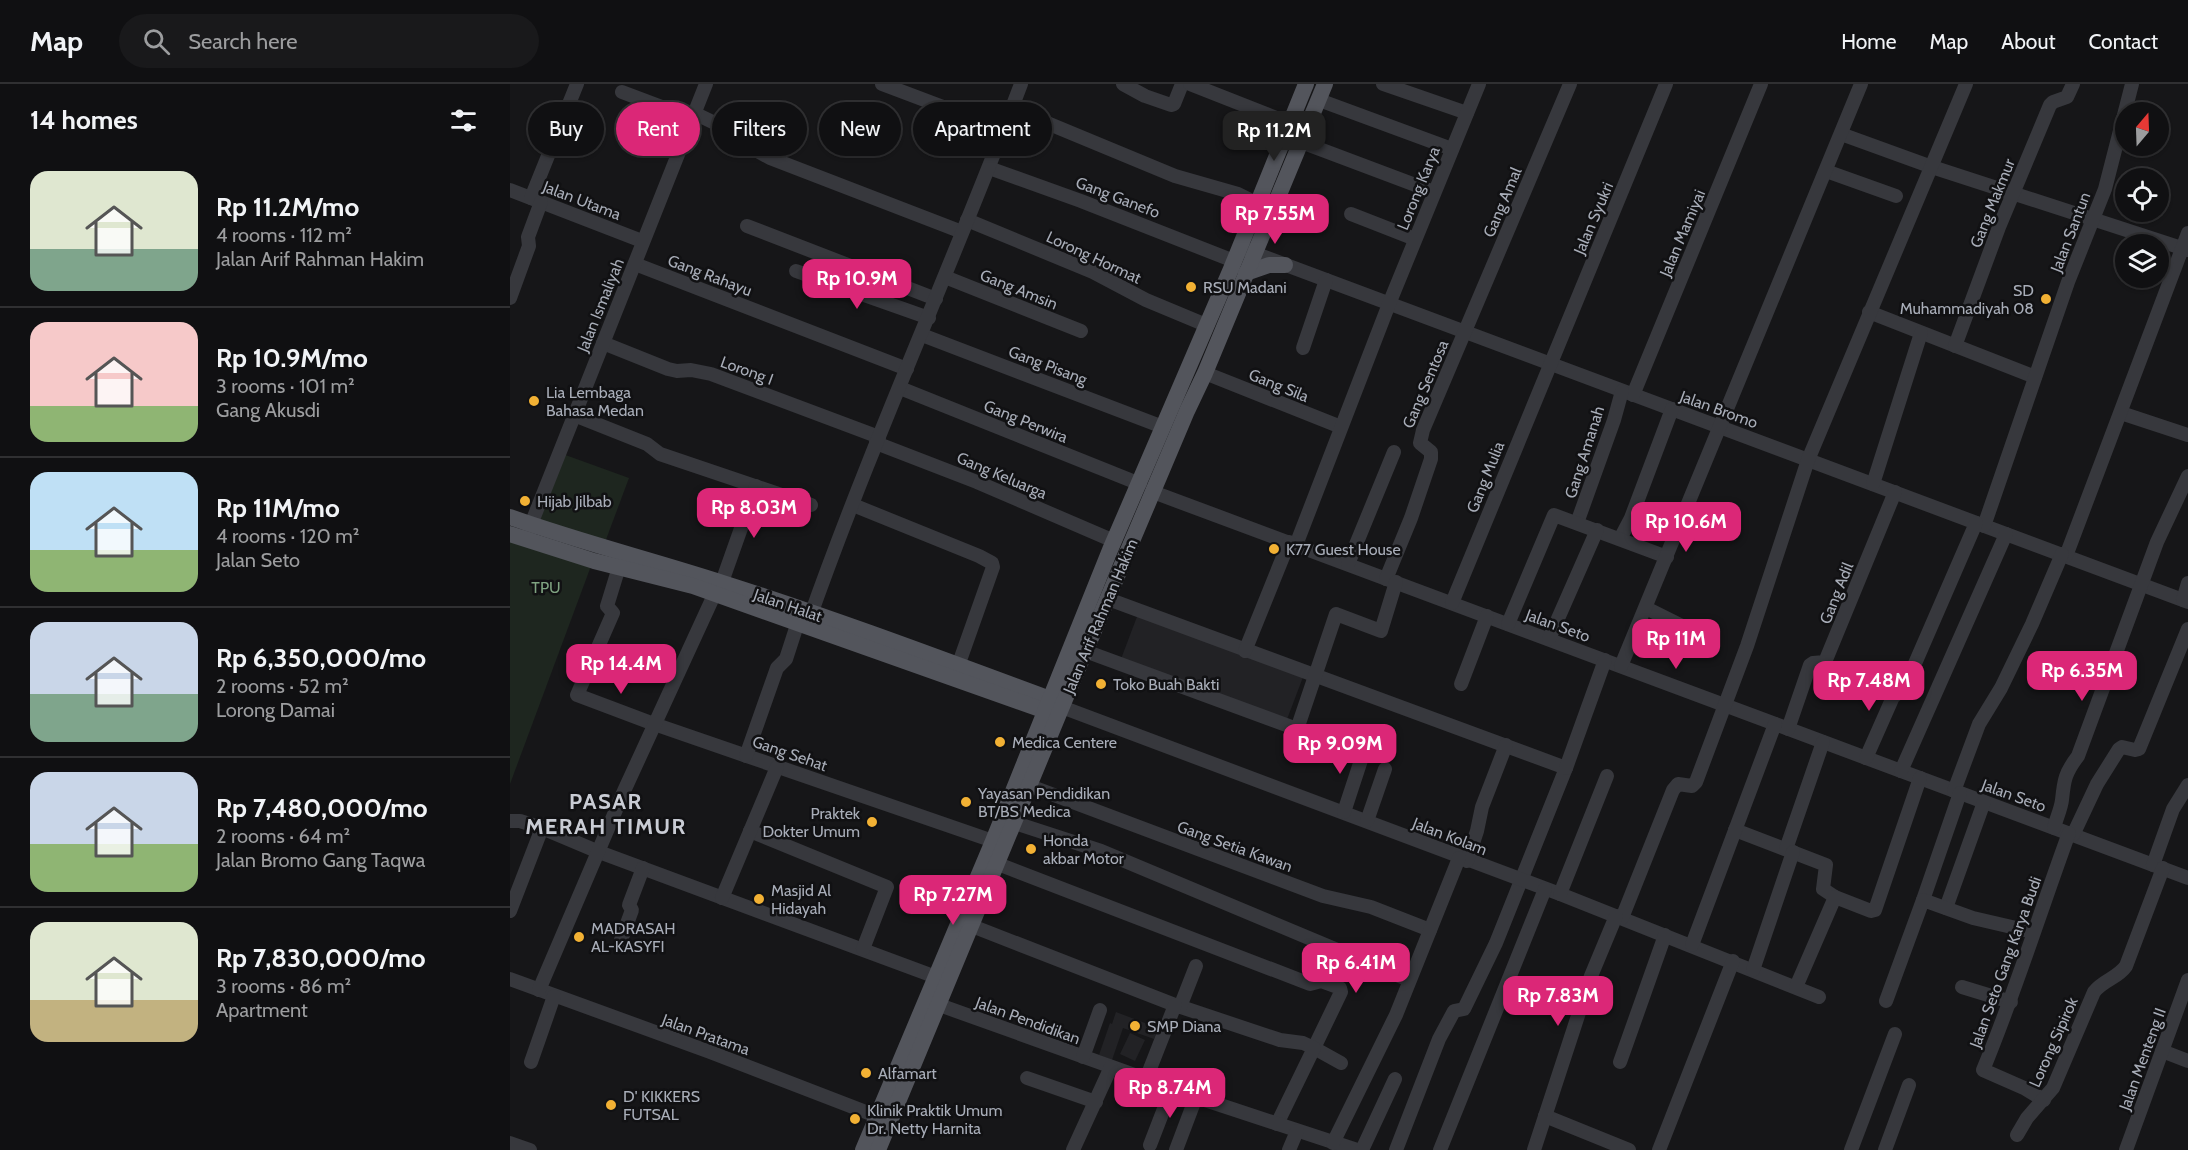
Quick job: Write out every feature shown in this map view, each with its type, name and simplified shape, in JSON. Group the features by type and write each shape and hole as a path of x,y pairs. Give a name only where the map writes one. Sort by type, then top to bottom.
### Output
{"main road":[{"name":"Jalan Arif Rahman Hakim","path":"878,1150 884,1119 932,1003 972,926 1030,786 1114,541 1147,488 1163,427 1205,373 1246,273 1243,254 1256,203 1306,84"},
{"name":"Jalan Arif Rahman Hakim","path":"932,1003 936,976 993,841 1108,599 1147,488 1180,408 1206,326 1301,142 1325,84"},
{"path":"1246,273 1269,265 1285,265"},
{"name":"Jalan Halat","path":"510,517 522,532 594,561 718,588"},
{"name":"Jalan Halat","path":"522,532 718,588 1056,708"},
{"name":"Jalan Halat","path":"805,620 958,666 1056,708"},
{"name":"Jalan Arif Rahman Hakim","path":"863,1150 884,1119"}],"street":[{"path":"510,298 530,246 528,237 536,200 578,84"},
{"name":"Jalan Ismaliyah","path":"698,102 706,84"},
{"path":"882,84 930,102"},
{"path":"1123,84 1145,96 1171,105 1174,104 1182,84"},
{"path":"1190,84 1289,123"},
{"path":"1383,84 1467,113"},
{"name":"Lorong Karya","path":"1245,651 1341,427 1479,84"},
{"name":"Gang Amal","path":"1465,332 1570,84"},
{"name":"Jalan Syukri","path":"1550,364 1666,84"},
{"name":"Jalan Mamiyai","path":"1628,393 1761,84"},
{"path":"1621,666 1668,557 1719,427 1861,84"},
{"path":"1534,1150 1591,976 1619,917 1673,790 1678,784 1692,786 1696,782 1747,646 1808,460 1966,84"},
{"name":"Gang Makmur","path":"1955,346 2013,193 2050,105 2067,97 2073,84"},
{"name":"Jalan Santun","path":"1866,758 1893,697 1904,689 1911,675 1980,524 2068,282 2105,189 2132,84"},
{"path":"1013,102 1018,85"},
{"name":"Lorong Hormat","path":"622,92 652,102"},
{"path":"1319,100 1452,149"},
{"name":"Lorong Hormat","path":"700,118 725,128 736,139 770,158 1093,272 1146,300 1206,326"},
{"path":"1052,125 1175,176 1238,194 1256,203"},
{"path":"1841,134 1932,167 2185,249"},
{"path":"1301,142 1434,192"},
{"name":"Jalan Ismaliyah","path":"522,532 574,415 676,156"},
{"path":"746,756 777,668 786,659 805,620 993,156"},
{"name":"Gang Ganefo","path":"988,168 1243,254"},
{"path":"1826,171 1896,196"},
{"name":"Jalan Utama","path":"510,190 642,242"},
{"path":"1351,214 1416,238"},
{"path":"747,226 936,299"},
{"path":"1886,1001 1923,900 1979,724 2001,688 2064,555 2185,249 2188,233"},
{"name":"Jalan Bromo","path":"1243,254 1285,265 1326,280 2186,601"},
{"name":"Gang Rahayu","path":"635,264 907,369"},
{"path":"796,271 929,318"},
{"name":"Gang Amsin","path":"945,277 1081,331"},
{"path":"1304,348 1326,280"},
{"path":"1869,312 2035,377"},
{"name":"Gang Sentosa","path":"1391,580 1431,459 1431,452 1419,441 1465,332"},
{"path":"1873,484 1921,333"},
{"name":"Gang Pisang","path":"922,335 1163,427"},
{"name":"Lorong I","path":"603,343 668,369 711,374 878,440"},
{"name":"Gang Mulia","path":"1452,603 1550,364"},
{"name":"Gang Sila","path":"1205,373 1341,427"},
{"name":"Gang Perwira","path":"900,388 1147,488"},
{"name":"Gang Amanah","path":"1577,523 1616,409 1628,393"},
{"path":"1620,539 1631,518 1672,409"},
{"path":"2121,413 2188,435"},
{"path":"574,415 647,444 660,454 811,505"},
{"name":"Gang Keluarga","path":"878,440 1114,541"},
{"path":"1348,564 1394,452"},
{"path":"2054,828 2062,803 2063,785 2068,769 2078,756 2157,542 2188,476"},
{"path":"539,990 654,724 718,588 756,486"},
{"name":"Jalan Seto","path":"1147,488 2188,878"},
{"name":"Gang Adil","path":"1782,726 1810,665 1825,662 1895,492"},
{"path":"853,505 989,560 993,567 958,666"},
{"path":"1508,624 1554,514 1668,557"},
{"path":"1549,639 1597,530"},
{"path":"1901,771 2006,534"},
{"name":"Gang Sehat","path":"619,567 607,606 613,613 577,695 654,724 993,841"},
{"path":"1291,747 1336,614 1381,631 1391,580"},
{"path":"2186,601 2188,583"},
{"path":"1108,599 1566,768"},
{"path":"1646,608 1686,628"},
{"path":"1461,684 1487,616"},
{"name":"Jalan Seto Gang Karya Budi","path":"2044,1100 2019,1086 1983,1071 2011,1002 2033,932 2071,834 2097,784 2119,749 2122,747 2139,749 2188,629"},
{"path":"1085,651 1298,729"},
{"path":"1396,1150 1439,1039 1454,1011 1464,1009 1496,943 1566,768 1605,660"},
{"name":"Jalan Kolam","path":"1056,708 1344,812 1692,945 1819,997"},
{"path":"1692,945 1735,830 1782,726"},
{"path":"1753,970 1823,742"},
{"path":"1333,1143 1396,1016 1430,930 1477,831 1482,807 1506,745"},
{"path":"1344,812 1365,748"},
{"path":"723,898 777,767"},
{"path":"1367,821 1385,769"},
{"path":"1560,894 1607,776"},
{"path":"1735,830 1826,865 1823,889 1835,897 1871,911 1875,910 1920,778"},
{"name":"Lorong Sipirok","path":"2017,1135 2026,1118 2050,1094 2094,992 2104,981 2118,975 2126,966 2158,867 2173,809 2188,785"},
{"name":"Gang Setia Kawan","path":"1030,786 1323,896 1371,907 1430,930"},
{"path":"1946,908 1984,802"},
{"path":"510,821 520,820 542,828 599,852 936,976"},
{"path":"1015,822 1101,851 1409,980"},
{"path":"510,911 542,828"},
{"path":"750,831 887,888 863,949"},
{"path":"998,864 1310,984 1321,981 1340,988 1341,992 1277,1124"},
{"path":"621,940 632,910 629,905 643,868"},
{"path":"1440,1150 1545,889"},
{"path":"1796,987 1835,897"},
{"path":"1923,900 1973,918 2033,932"},
{"path":"972,926 1177,1006 1280,1040 1303,1043 1341,1063"},
{"path":"1620,1062 1665,935"},
{"path":"1659,1150 1733,961"},
{"path":"1146,1079 1196,966"},
{"name":"Jalan Pratama","path":"510,979 884,1119"},
{"name":"Jalan Menteng II","path":"2126,1150 2188,980"},
{"path":"1962,987 2011,1002"},
{"path":"531,1062 554,996"},
{"name":"Jalan Pendidikan","path":"932,1003 1196,1097 1357,1150"},
{"path":"1083,1057 1100,1010"},
{"path":"1851,1150 1895,1034"},
{"path":"2162,1051 2188,1061"},
{"path":"1073,1150 1111,1067"},
{"path":"1027,1078 1096,1102"},
{"path":"1362,1150 1395,1079"},
{"path":"1885,1150 1909,1085"},
{"path":"1150,1145 1172,1088"},
{"path":"1176,1150 1196,1097"},
{"path":"1545,1116 1629,1150"},
{"path":"1289,1150 1297,1131"},
{"path":"510,1143 530,1150"}],"shaded area":[{"path":"1138,614 1303,677 1286,722 1121,659"},
{"path":"1116,1012 1158,1028 1154,1039 1123,1028 1112,1060 1099,1055"},
{"name":"SMP Diana","path":"1130,1033 1145,1040 1135,1061 1120,1054"}],"green space":[{"name":"TPU","path":"560,453 629,478 604,545 535,520"},
{"name":"TPU","path":"510,536 591,566 510,784"}],"place":[{"name":"RSU Madani","path":"1191,287"},
{"name":"SD Muhammadiyah 08","path":"2046,299"},
{"name":"Lia Lembaga Bahasa Medan","path":"534,401"},
{"name":"Hijab Jilbab","path":"525,501"},
{"name":"K77 Guest House","path":"1274,549"},
{"name":"Toko Buah Bakti","path":"1101,684"},
{"name":"Medica Centere","path":"1000,742"},
{"name":"Yayasan Pendidikan BT/BS Medica","path":"966,802"},
{"name":"Praktek Dokter Umum","path":"872,822"},
{"name":"Honda akbar Motor","path":"1031,849"},
{"name":"Masjid Al Hidayah","path":"759,899"},
{"name":"MADRASAH AL-KASYFI","path":"579,937"},
{"name":"SMP Diana","path":"1135,1026"},
{"name":"Alfamart","path":"866,1073"},
{"name":"D' KIKKERS FUTSAL","path":"611,1105"},
{"name":"Klinik Praktik Umum Dr. Netty Harnita","path":"855,1119"}],"district":[{"name":"PASAR MERAH TIMUR","path":"606,814"}]}
